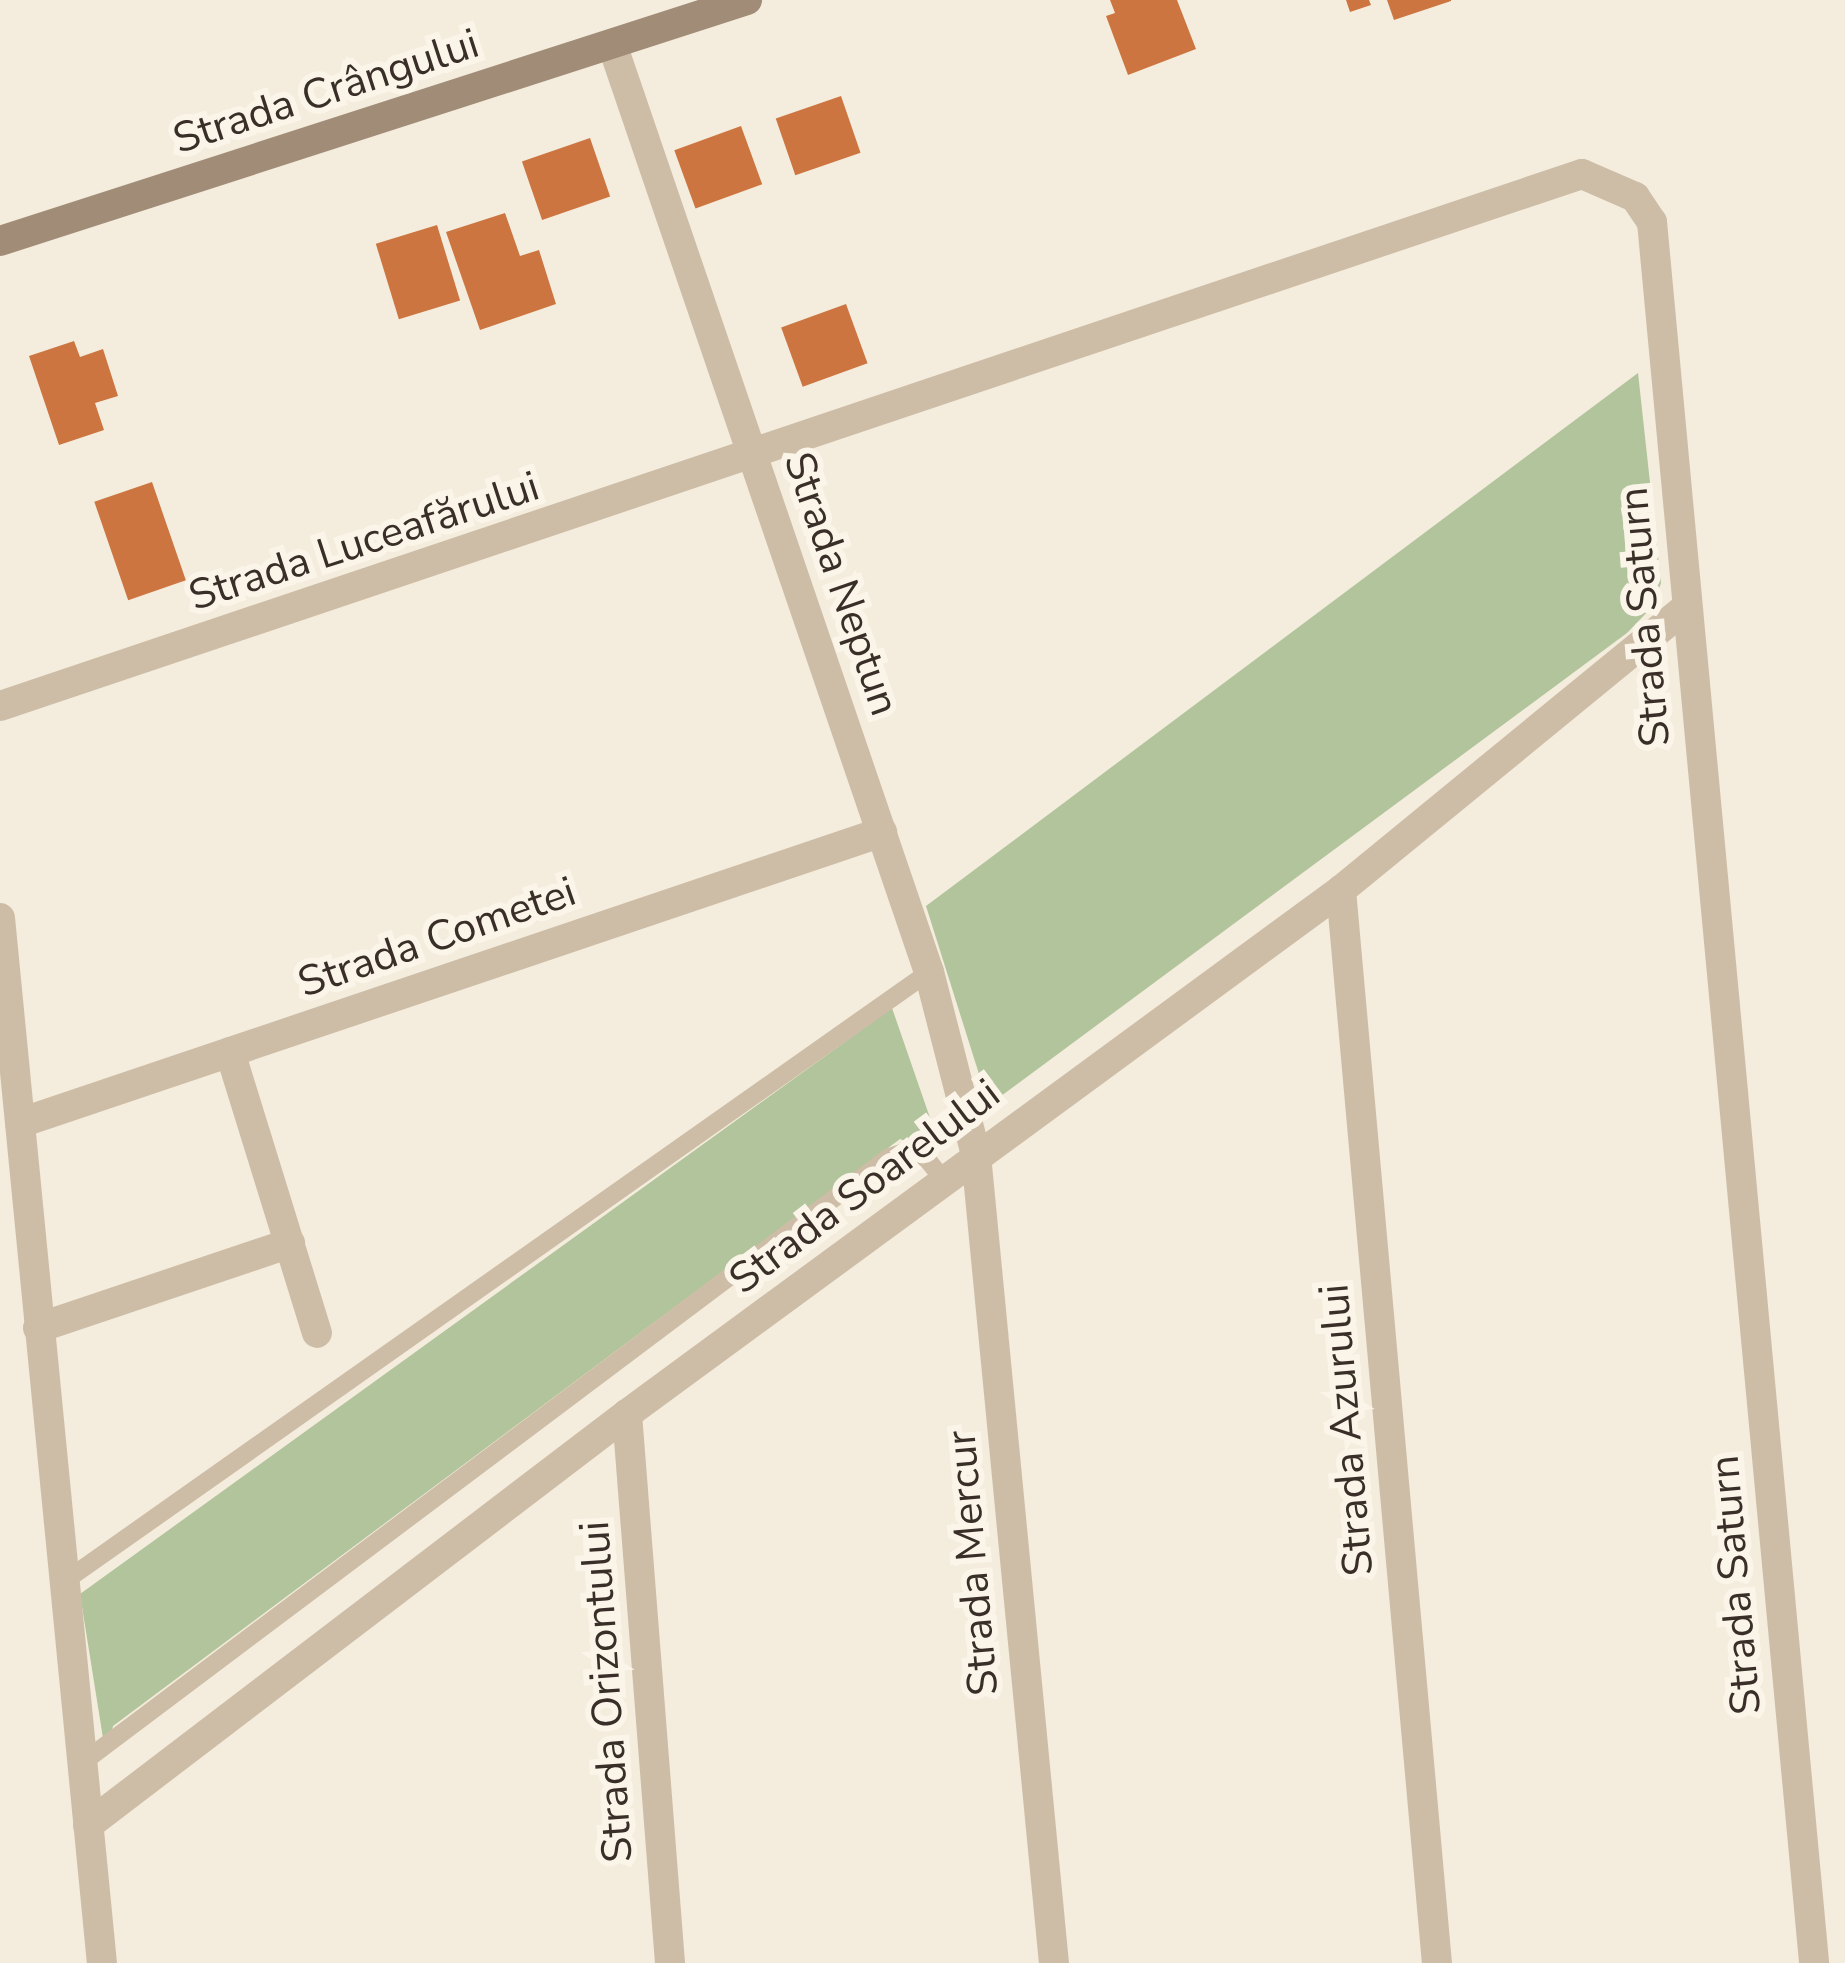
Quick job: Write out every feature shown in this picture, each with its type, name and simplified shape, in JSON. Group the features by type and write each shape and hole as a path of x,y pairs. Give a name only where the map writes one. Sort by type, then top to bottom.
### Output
{"main road":[{"name":"Strada Crângului","path":"0,242 747,0"}],"street":[{"name":"Strada Neptun","path":"612,44 929,972 976,1155"},
{"name":"Strada Saturn","path":"754,458 1582,174 1635,197 1652,222 1814,1963"},
{"name":"Strada Luceafărului","path":"0,706 754,458"},
{"name":"Strada Soarelului","path":"88,1825 628,1414 1341,890 1686,608"},
{"name":"Strada Cometei","path":"20,1123 882,832"},
{"name":"Strada Azurului","path":"1341,890 1437,1963"},
{"path":"0,918 102,1963"},
{"path":"230,1052 317,1333"},
{"name":"Strada Mercur","path":"976,1155 1054,1963"},
{"path":"38,1328 290,1243"},
{"name":"Strada Orizontului","path":"628,1414 670,1963"}],"lane":[{"path":"65,1582 929,972"},
{"path":"82,1763 889,1157 908,1151 926,1158 946,1183"}],"green space":[{"path":"1638,373 1661,583 1653,606 1627,633 997,1099 985,1093 926,906"},
{"path":"892,1008 938,1141 928,1149 900,1139 113,1726 106,1757 80,1594"}],"building":[{"path":"1110,0 1177,0 1196,49 1128,75 1106,16 1115,13"},
{"path":"1346,0 1369,0 1371,5 1350,12"},
{"path":"1387,0 1451,0 1451,1 1394,20"},
{"path":"841,96 861,153 795,175 776,118"},
{"path":"741,126 762,184 695,209 674,150"},
{"path":"590,138 610,197 542,220 522,161"},
{"path":"505,213 520,256 539,250 556,304 480,330 446,232"},
{"path":"437,225 460,301 399,319 376,244"},
{"path":"846,304 868,363 803,387 781,328"},
{"path":"74,341 80,357 103,349 118,396 95,403 104,430 59,445 29,356"},
{"path":"152,482 186,580 128,600 94,502"}]}
